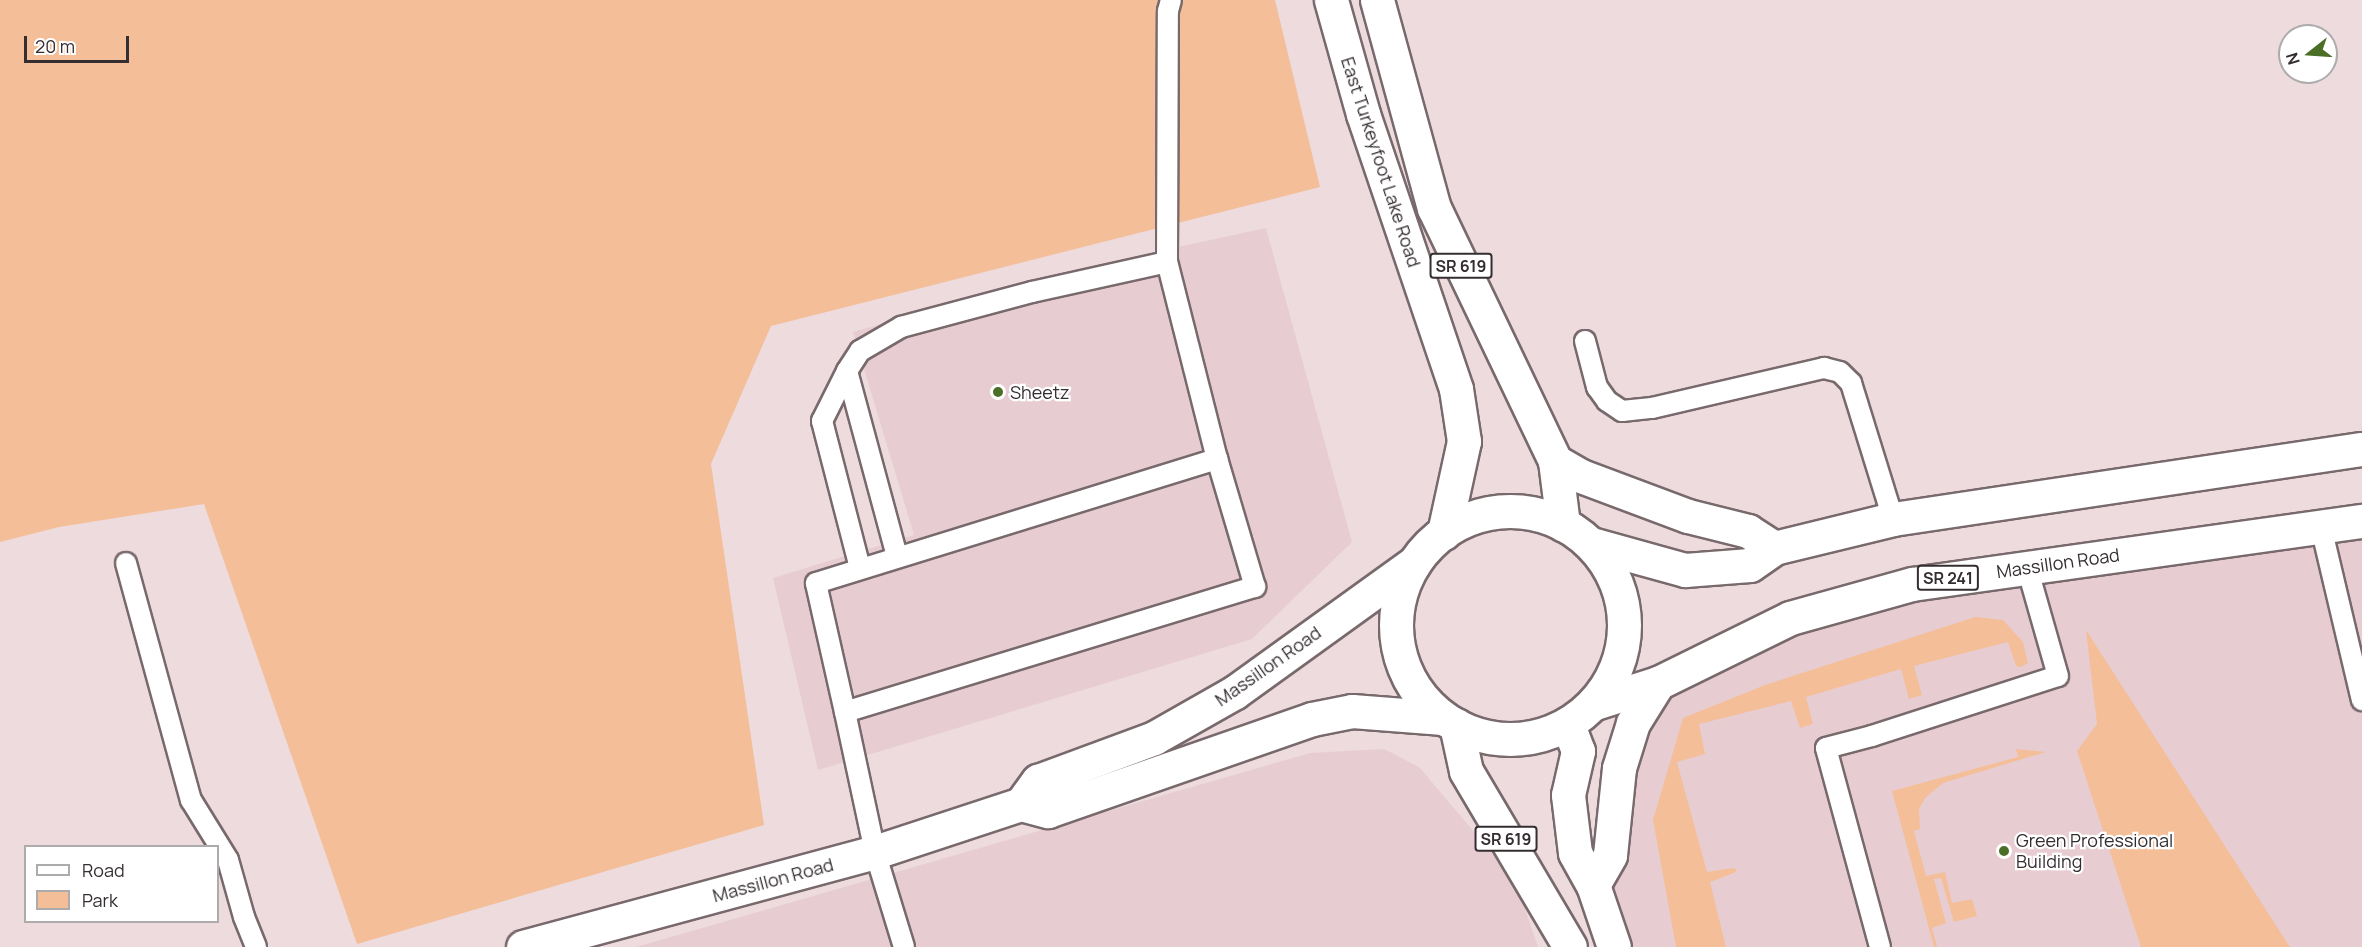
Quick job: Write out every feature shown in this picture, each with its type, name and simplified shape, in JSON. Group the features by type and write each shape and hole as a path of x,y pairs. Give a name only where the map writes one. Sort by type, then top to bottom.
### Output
{"main road":[{"name":"East Turkeyfoot Lake Road","path":"1331,0 1363,114 1456,389 1464,441 1444,533"},
{"name":"East Turkeyfoot Lake Road","path":"1377,0 1434,208 1555,461 1563,524"},
{"path":"1591,544 1685,570 1750,565 1774,548 1893,519 2362,448"},
{"path":"1555,461 1581,476 1688,516 1748,531 1774,548"},
{"path":"1497,512 1530,512 1563,524 1591,544 1611,572 1623,605 1624,640 1614,674 1595,703 1568,724 1536,737 1501,740 1468,732 1450,722 1416,690 1401,660 1396,627 1400,593 1414,563 1444,533 1465,520 1497,512"},
{"name":"Massillon Road","path":"1595,703 1658,683 1790,618 1912,584 2362,521"},
{"name":"Massillon Road","path":"523,947 875,852 1021,804 1038,781 1154,738 1235,693 1414,563"},
{"path":"1593,885 1610,855 1619,768 1633,723 1658,683"},
{"path":"1021,804 1048,811 1312,718 1352,711 1450,722"},
{"name":"SR 619","path":"1450,722 1466,771 1570,947"},
{"path":"1568,724 1578,751 1568,795 1575,853 1593,885 1614,947"}],"lane":[{"path":"845,712 1255,587 1217,459 1167,262 1168,11 1171,0"},
{"path":"860,568 822,421 847,371 860,351 901,327 1032,292 1167,262"},
{"path":"1585,341 1597,387 1607,401 1622,411 1652,408 1824,368 1840,372 1851,383 1893,519"},
{"path":"847,371 897,556"},
{"path":"904,947 875,852 816,583 897,556 1217,459"},
{"path":"2321,527 2362,700"},
{"path":"126,563 191,800 219,845"},
{"path":"1880,947 1826,748 1872,736 2058,676 2027,567"},
{"path":"219,845 228,860 244,917 256,947"}],"shaded area":[{"path":"1266,228 1352,542 1252,639 818,770 773,578 914,535 853,332 1081,268"},
{"path":"2362,521 2362,947 1614,947 1593,885 1658,683 1790,618"},
{"path":"1384,749 1419,767 1515,880 1538,947 636,947 1310,753"}],"green space":[{"path":"0,0 1275,0 1320,187 771,326 711,464 764,825 357,944 204,504 59,527 0,542"},
{"path":"1975,617 2003,620 2023,642 2028,663 2021,667 2016,666 2008,642 1914,666 1922,695 1909,699 1901,669 1806,697 1813,724 1800,728 1791,701 1699,724 1705,754 1677,762 1707,872 1733,868 1737,870 1710,882 1726,947 1676,947 1653,820 1683,718 1765,685"},
{"path":"2086,630 2290,947 2141,947 2077,751 2097,724"},
{"path":"2016,749 2046,752 1943,783 1925,798 1919,809 1920,829 1914,831 1926,876 1945,872 1952,903 1972,899 1977,916 1954,922 1941,878 1934,879 1946,923 1932,928 1937,947 1934,947 1892,791 2018,757"}],"place":[{"name":"Sheetz","path":"998,392"},
{"name":"Green Professional Building","path":"2004,851"}]}
